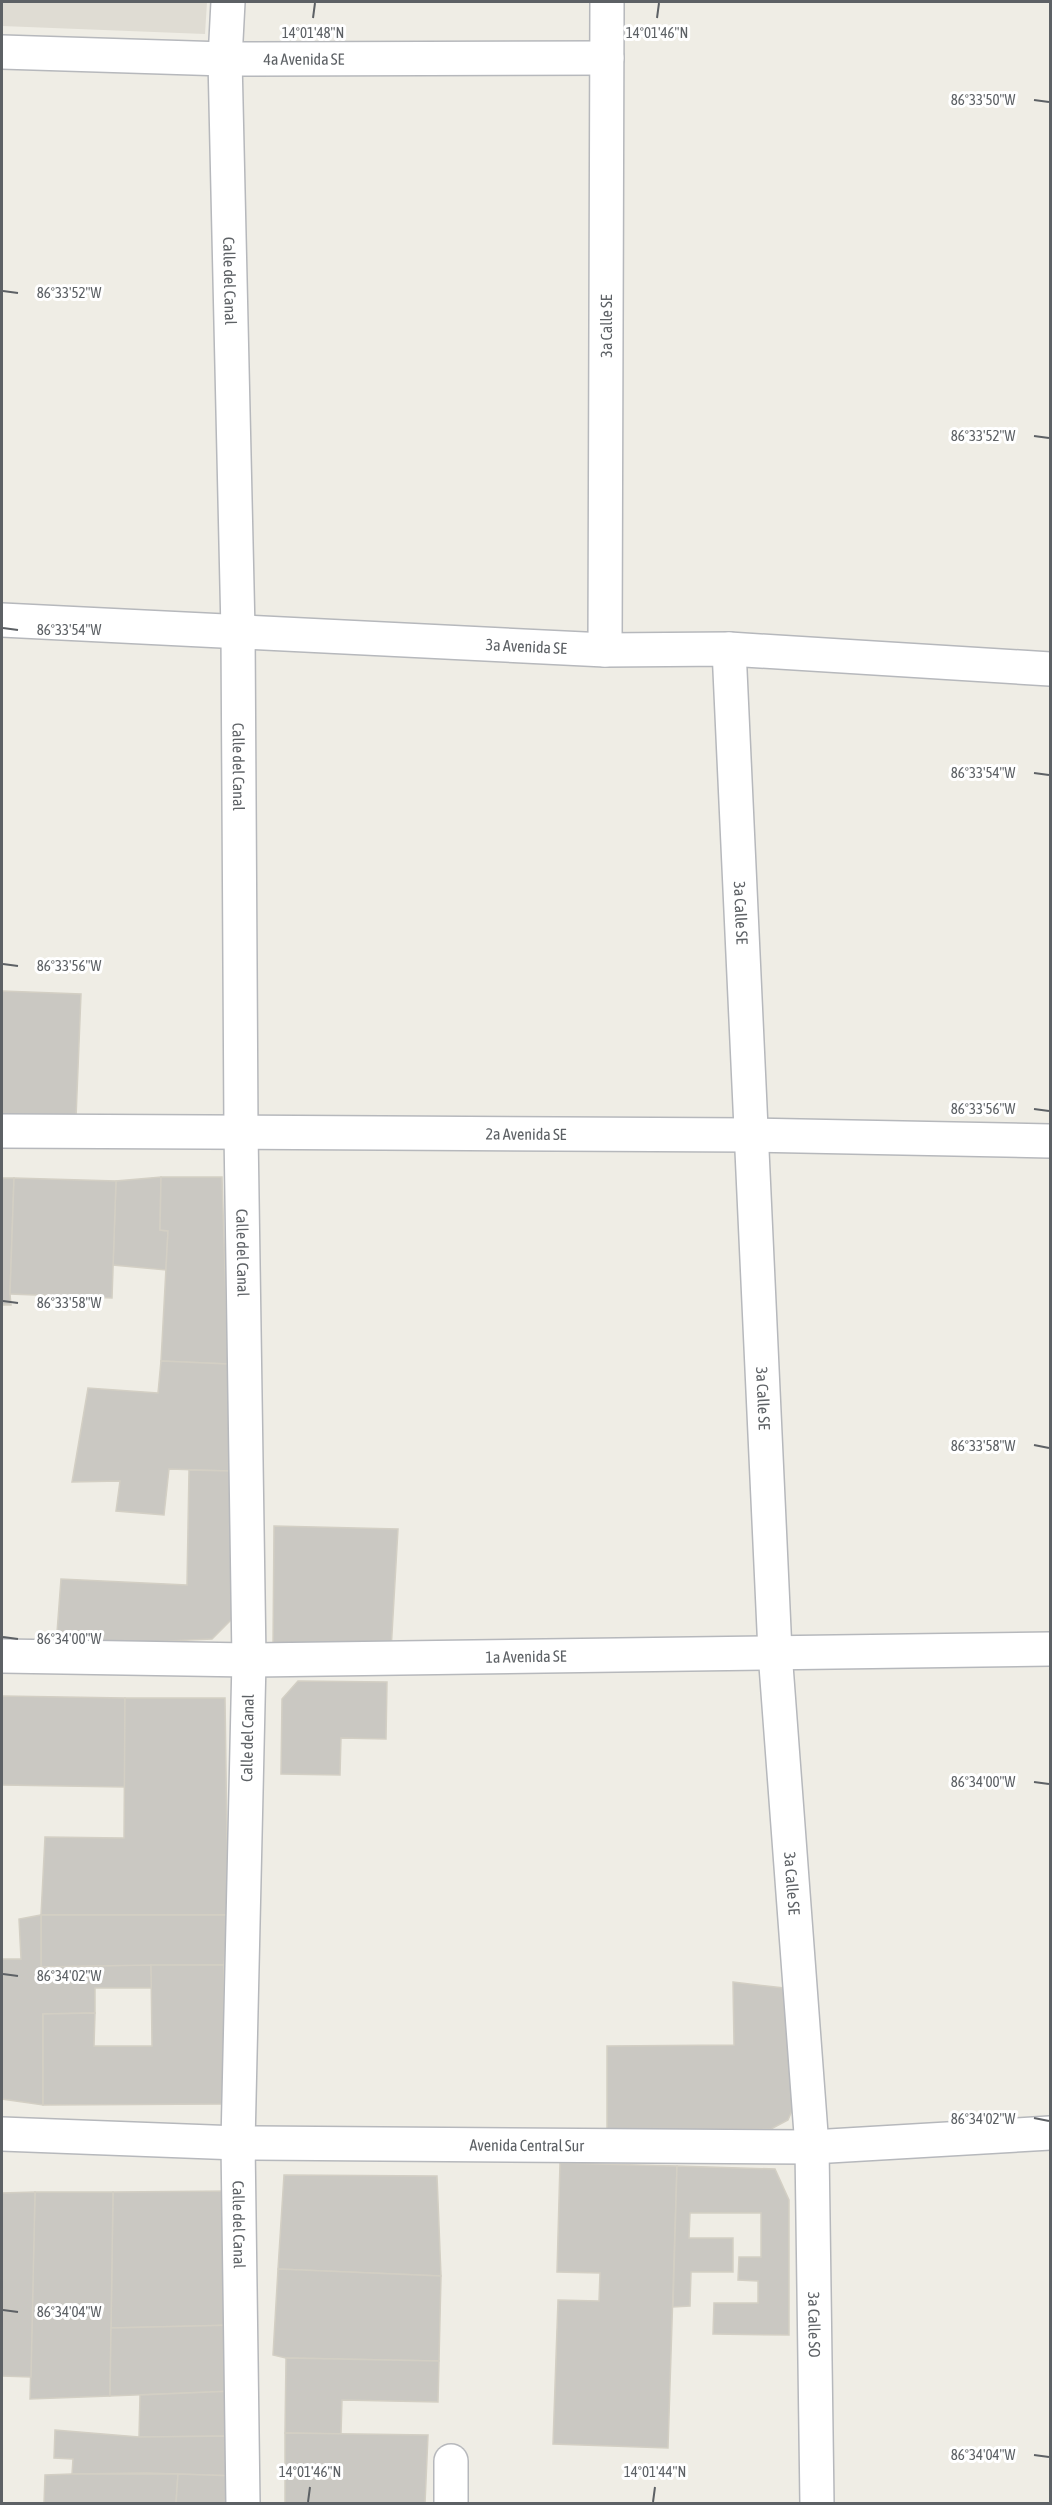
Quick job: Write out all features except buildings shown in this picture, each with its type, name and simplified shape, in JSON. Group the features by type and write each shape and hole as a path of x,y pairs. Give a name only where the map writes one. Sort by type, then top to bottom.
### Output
{"street":[{"name":"Calle del Canal","path":"228,2 225,59 238,631 241,1131 249,1660 238,2143 243,2504"},
{"name":"3a Calle SE","path":"605,650 607,2"},
{"name":"4a Avenida SE","path":"2,52 225,59 606,58"},
{"name":"3a Avenida SE","path":"2,620 605,650 729,649 1050,669"},
{"name":"3a Calle SE","path":"729,649 775,1653 812,2147"},
{"name":"2a Avenida SE","path":"2,1131 752,1135 1050,1141"},
{"name":"1a Avenida SE","path":"2,1656 249,1660 1050,1649"},
{"name":"Avenida Central Sur","path":"2,2134 238,2143 812,2147 1050,2133"},
{"name":"3a Calle SO","path":"812,2147 817,2504"},
{"path":"450,2504 451,2461"}],"shaded area":[{"path":"2,2 207,2 205,34 2,26"}]}
